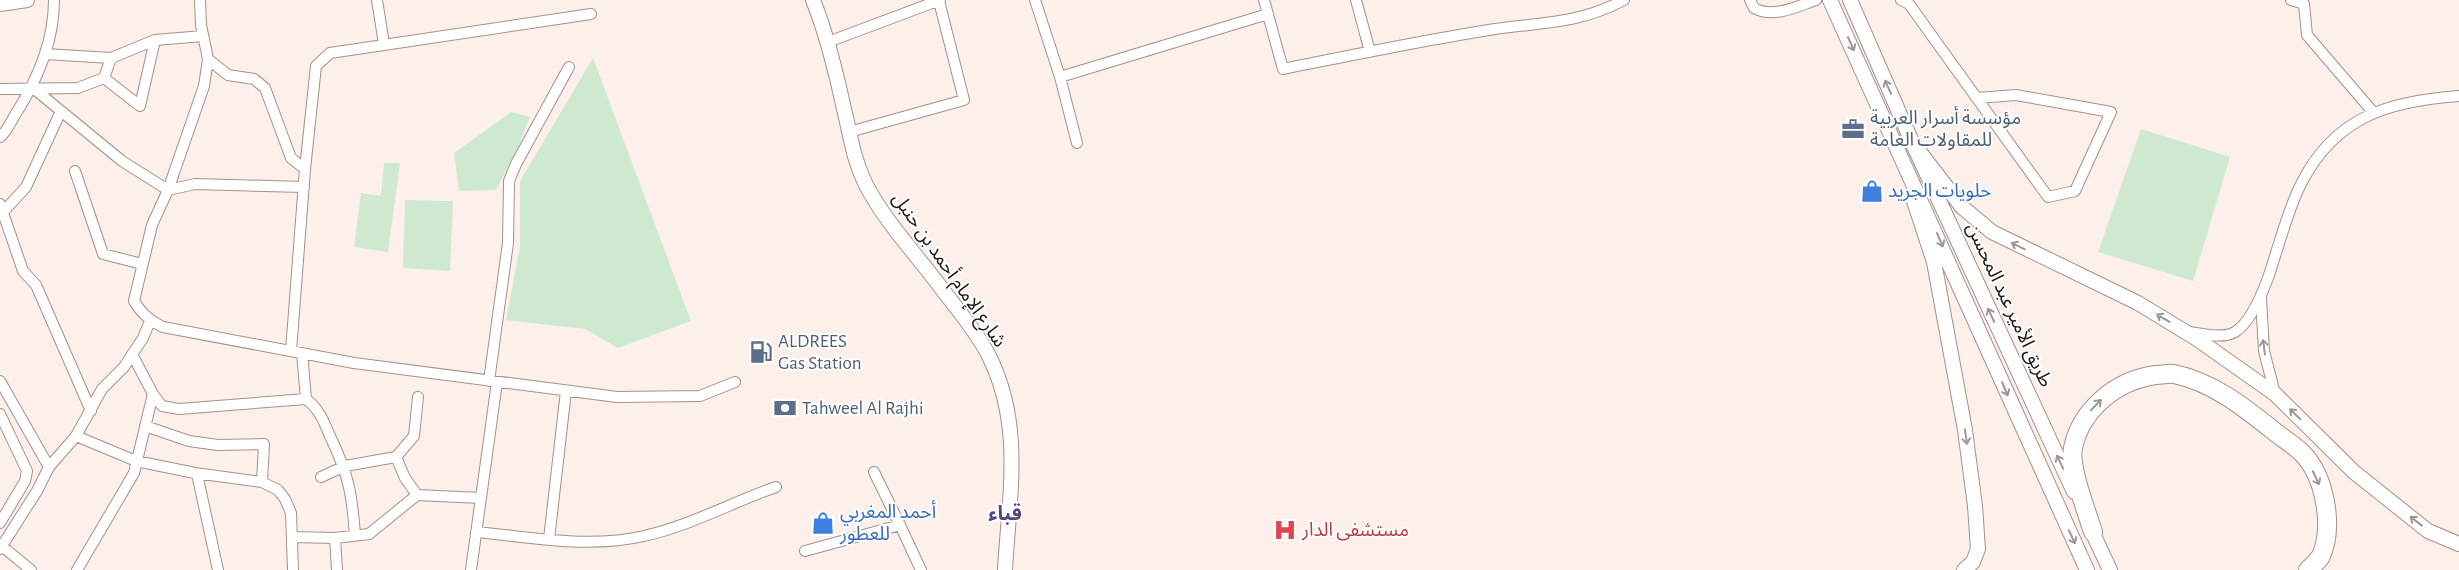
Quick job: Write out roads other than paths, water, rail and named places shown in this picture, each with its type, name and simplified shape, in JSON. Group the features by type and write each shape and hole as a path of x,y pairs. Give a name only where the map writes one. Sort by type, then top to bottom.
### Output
{"highway":[{"path":"2093,532 2076,474 2073,449 2082,426 2094,405 2119,387 2147,376 2172,373 2196,380 2237,402 2303,454 2318,478 2328,512 2326,534 2320,556 2308,570"}],"main road":[{"path":"0,4 27,0"},
{"name":"شارع الإمام أحمد بن حنبل","path":"813,0 828,42 853,156 867,187 893,225 972,329 988,354 999,378 1010,421 1013,469 1005,570"},
{"name":"طريق الأمير عبد المحسن","path":"1830,0 1898,152 1923,201 2019,422 2087,570"},
{"name":"طريق الأمير عبد المحسن","path":"1850,0 1912,142 2110,570"},
{"path":"1912,142 1962,206 1992,232 2138,303 2186,332 2274,394 2354,472 2428,531 2459,544"},
{"path":"1898,152 1934,262 1965,430 1977,522 1978,549 1972,562 1964,570"}],"street":[{"path":"0,137 33,88 45,54 54,15 54,0"},
{"path":"200,0 203,36 208,59 204,86 168,190 152,226 134,301 142,314 150,321 163,327 354,363 617,397 700,396 735,382"},
{"path":"377,0 384,44"},
{"path":"828,42 940,0 964,100 849,132"},
{"path":"1035,0 1060,77 1077,143"},
{"path":"1264,0 1283,69 1496,29 1550,24 1583,18 1624,0"},
{"path":"1356,0 1370,52"},
{"path":"1750,0 1754,8 1768,12 1778,12 1816,0"},
{"path":"1901,0 1910,4 1977,98 2048,197 2074,191 2111,112 2016,95 1977,98"},
{"path":"2291,0 2304,4 2307,35 2373,112"},
{"path":"290,351 305,169 316,66 330,53 591,14"},
{"path":"1060,77 1268,14"},
{"path":"45,54 110,58 155,40 203,36"},
{"path":"104,78 140,106 155,40"},
{"path":"104,78 110,58"},
{"path":"208,59 228,75 254,79 265,88 291,158 305,169"},
{"path":"471,570 481,498 508,243 509,180 569,67"},
{"path":"0,89 78,88 104,78"},
{"path":"33,88 122,161 168,190 195,184 304,187"},
{"path":"2186,332 2221,336 2235,332 2261,297 2301,183 2325,148 2343,130 2373,112 2422,99 2459,96"},
{"path":"61,110 26,187 1,208 23,271 36,285 91,411"},
{"path":"74,171 104,254 142,264"},
{"path":"2261,297 2264,351 2274,394"},
{"path":"31,570 1,547 38,491 49,467 76,436 102,389 124,367 150,321"},
{"path":"302,353 306,398"},
{"path":"132,354 153,394 162,406 179,409 306,398 316,406 345,466 352,496 355,535"},
{"path":"0,381 49,467"},
{"path":"549,539 566,391"},
{"path":"77,570 134,473 153,394"},
{"path":"321,477 345,466 396,457 414,436 418,397"},
{"path":"0,414 25,462 27,471 25,481 0,523"},
{"path":"145,426 189,441 218,446 264,444 262,482"},
{"path":"76,436 136,461 197,474 262,482 278,490 286,499 291,513 294,536 293,570"},
{"path":"396,457 405,478 417,494"},
{"path":"874,472 921,570"},
{"path":"197,474 218,570"},
{"path":"476,532 586,543 643,536 691,521 776,487"},
{"path":"294,536 335,538 369,534 417,494 481,498"},
{"path":"805,551 900,525"},
{"path":"335,538 336,570"}],"place":[{"name":"مؤسسة أسرار العربية للمقاولات العامة","path":"1853,129"},
{"name":"حلويات الجريد","path":"1872,191"},
{"name":"ALDREES Gas Station","path":"761,352"},
{"name":"Tahweel Al Rajhi","path":"785,408"},
{"name":"أحمد المغربي للعطور","path":"823,523"},
{"name":"مستشفى الدار","path":"1285,530"}],"district":[{"name":"قباء","path":"1005,514"}]}
